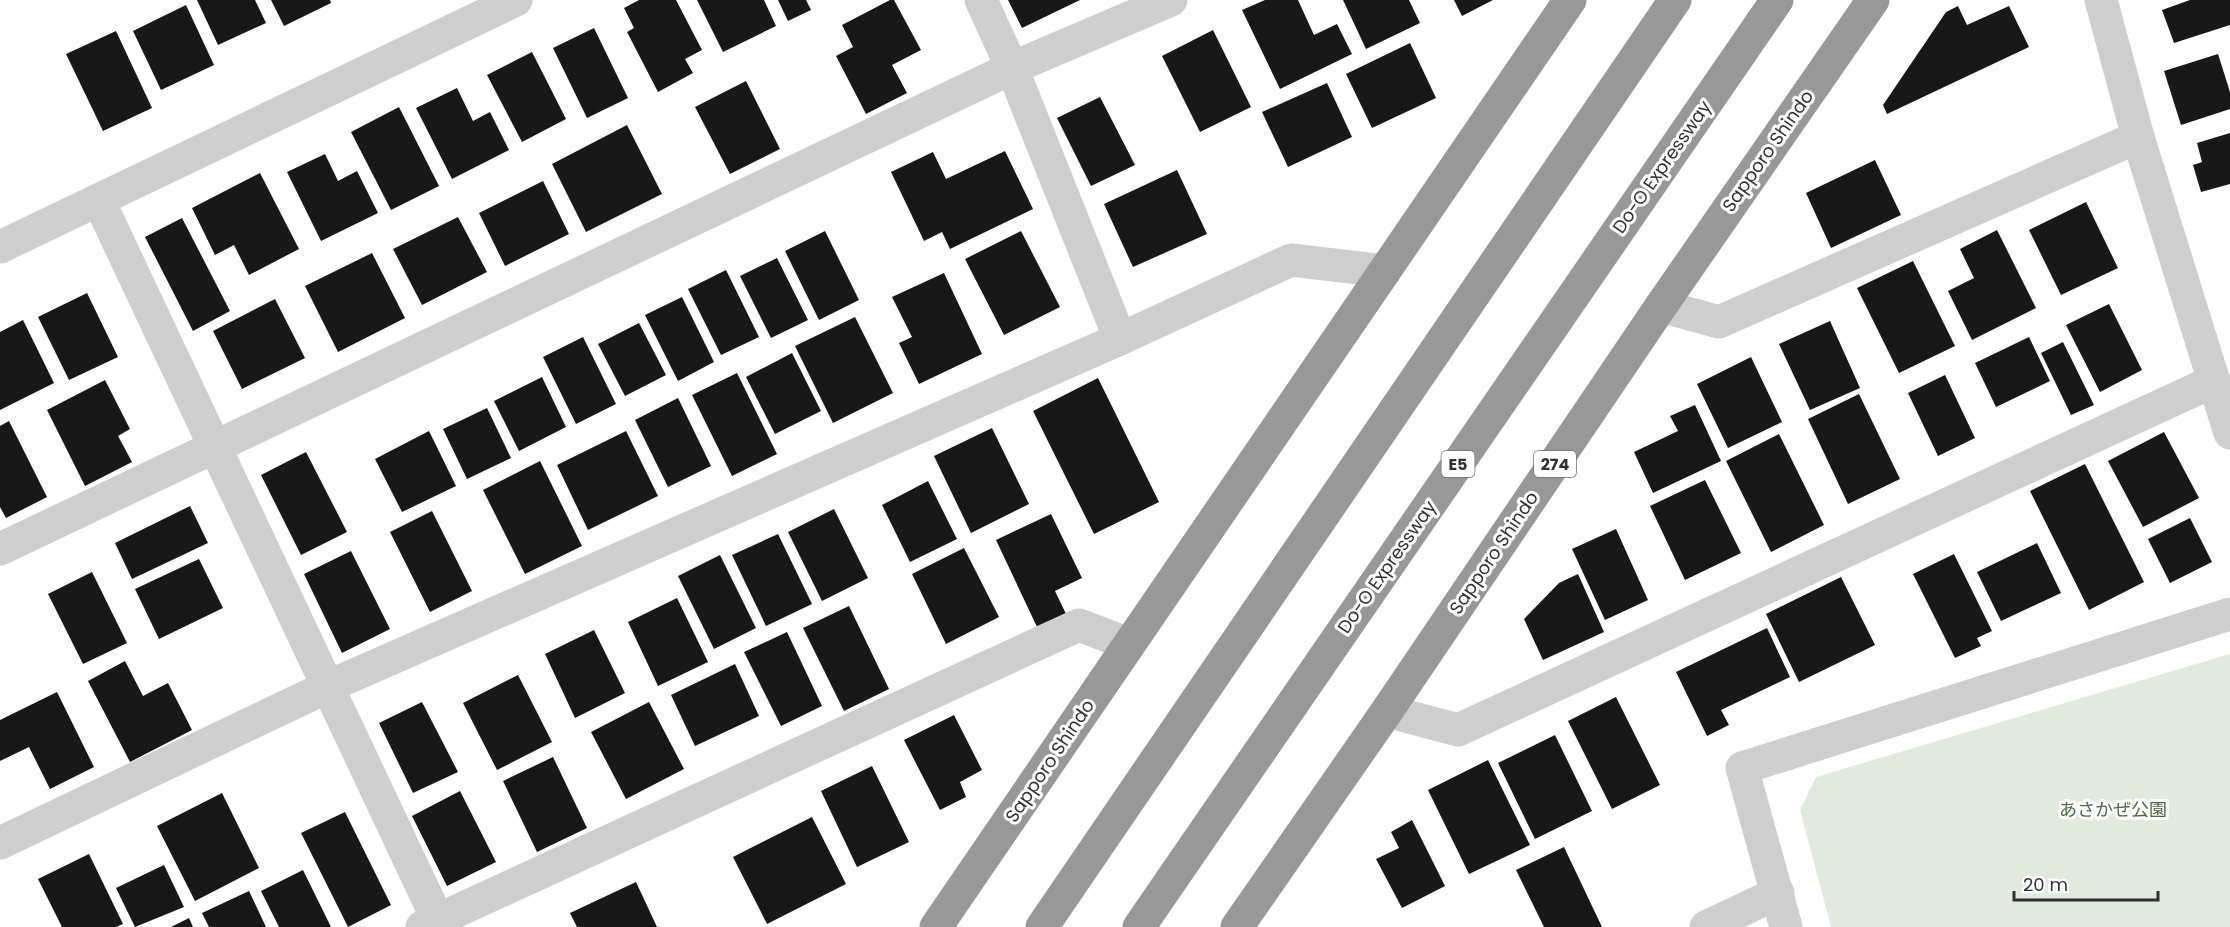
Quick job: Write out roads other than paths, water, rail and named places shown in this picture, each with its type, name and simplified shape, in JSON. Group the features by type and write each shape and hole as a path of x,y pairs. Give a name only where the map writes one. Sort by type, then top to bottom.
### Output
{"highway":[{"name":"Sapporo Shindo","path":"936,927 1570,0"},
{"path":"1042,927 1675,0"},
{"name":"Do-O Expressway","path":"1139,927 1777,0"},
{"name":"Sapporo Shindo","path":"1237,927 1873,0"}],"street":[{"path":"0,247 516,0"},
{"path":"981,0 1012,68 1120,339"},
{"path":"0,549 1012,68 1171,0"},
{"path":"2101,0 2138,136 2230,432"},
{"path":"1661,306 1719,322 2138,136"},
{"path":"99,201 329,686 434,924 1079,625 1130,644"},
{"path":"0,843 329,686 1120,339 1291,260 1385,270"},
{"path":"1387,711 1458,730 2214,381"},
{"path":"1786,927 1742,768 2230,614"},
{"path":"1706,927 1778,894"}],"park label":[{"name":"あさかぜ公園","path":"2113,810"}]}
